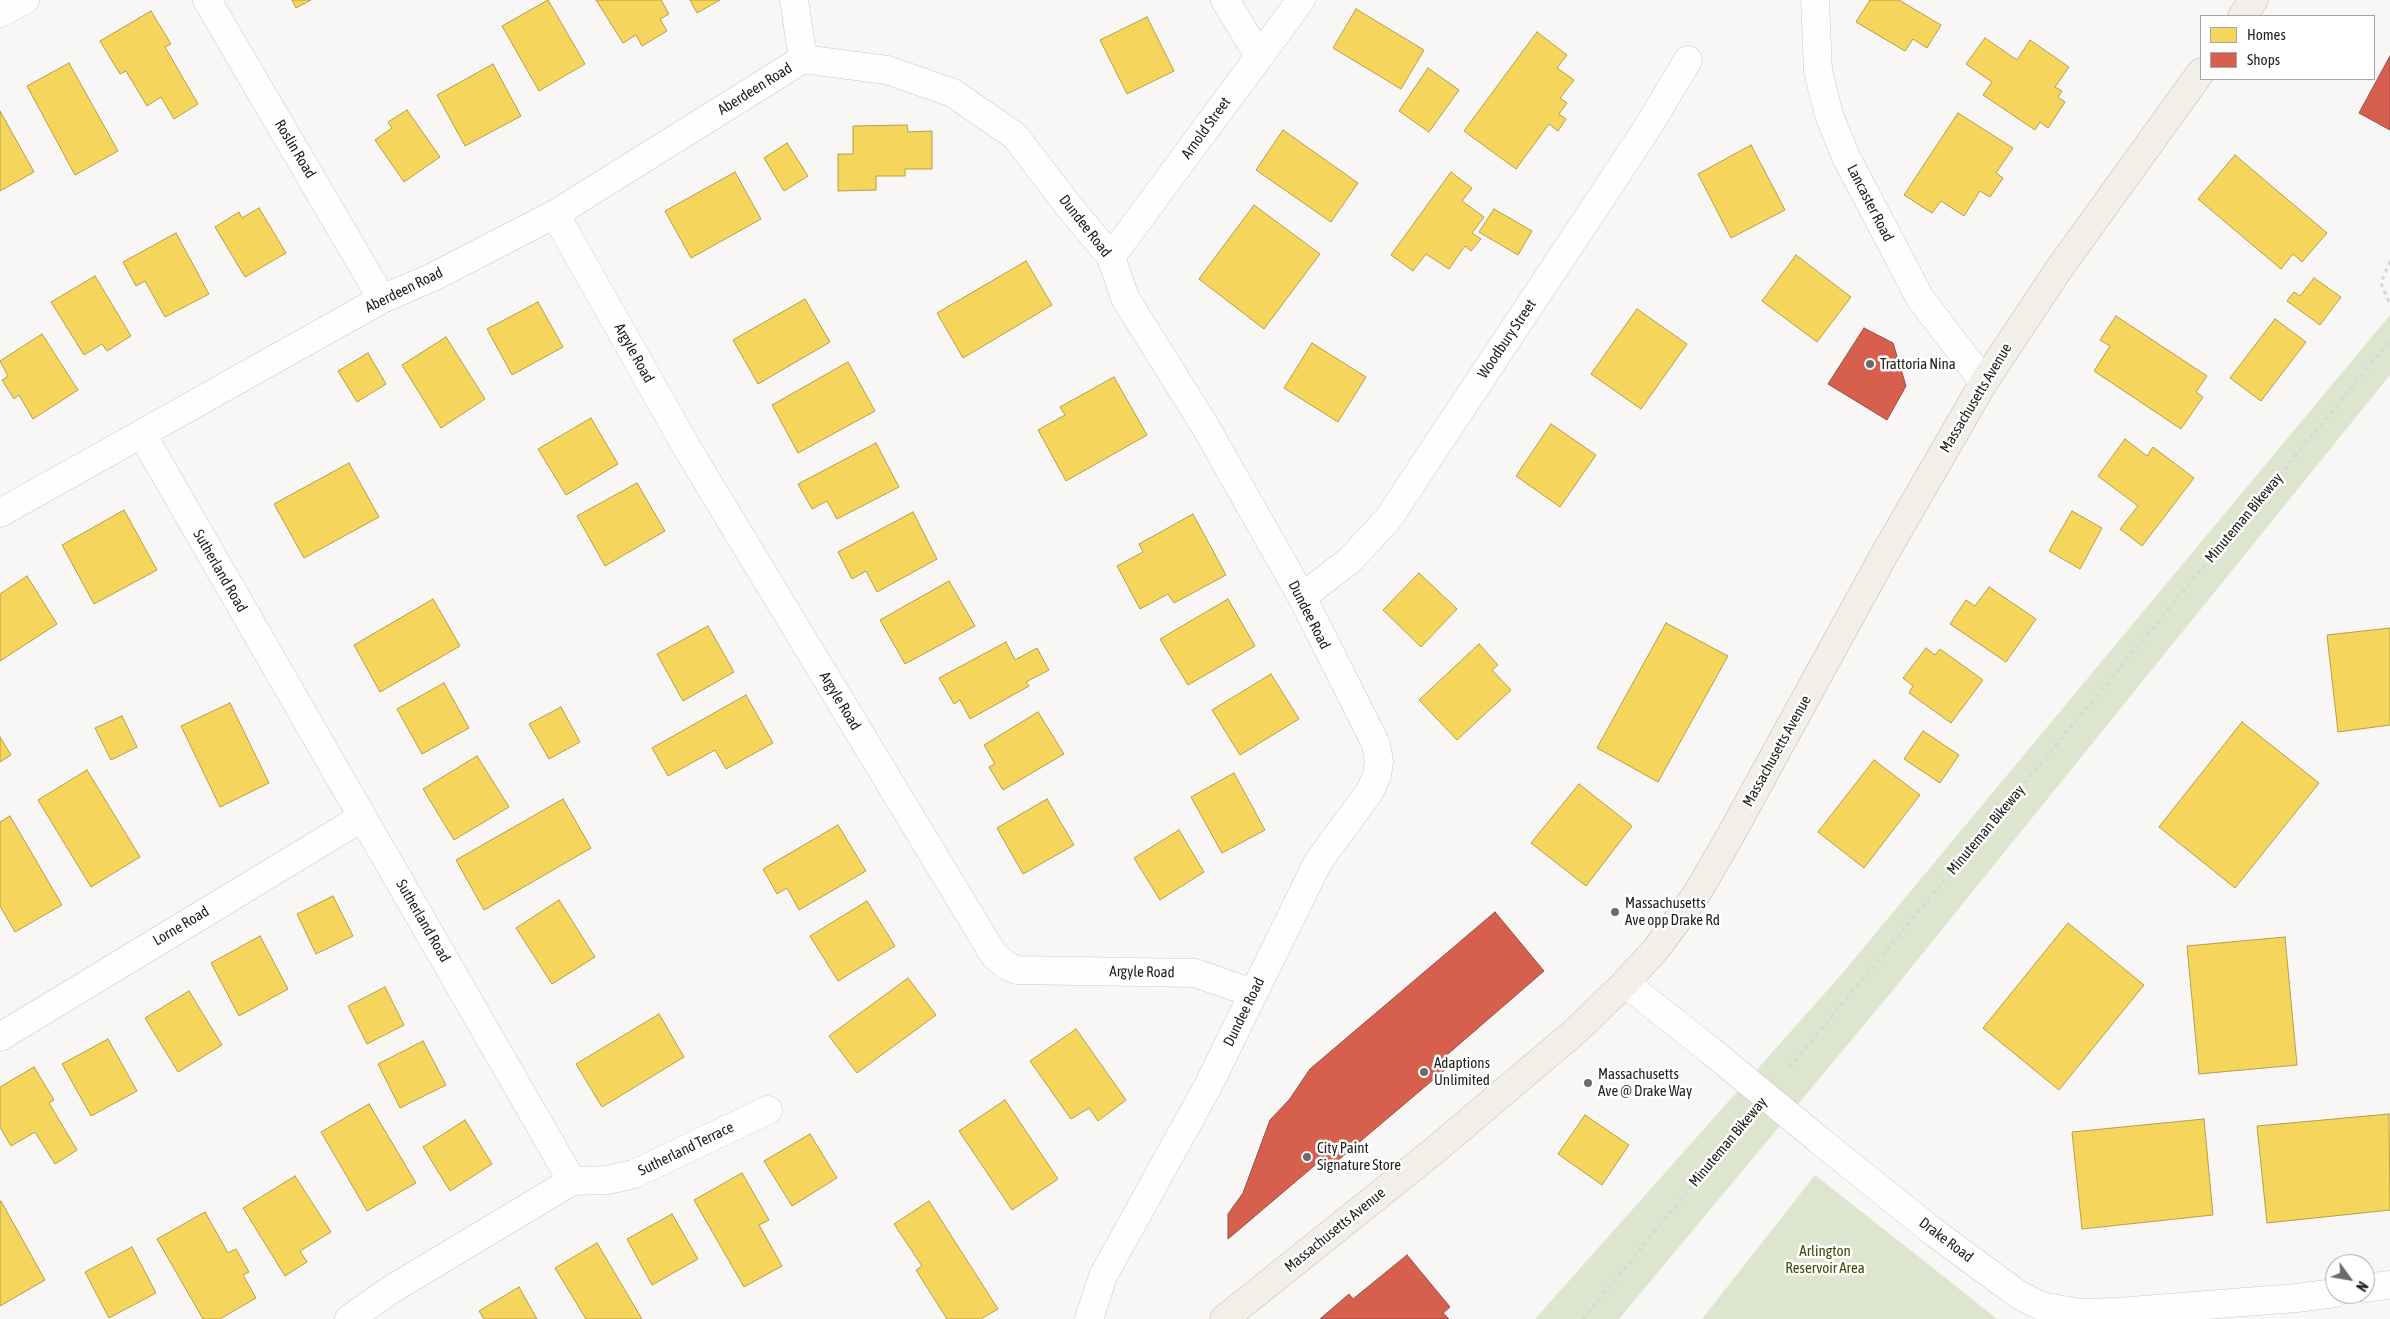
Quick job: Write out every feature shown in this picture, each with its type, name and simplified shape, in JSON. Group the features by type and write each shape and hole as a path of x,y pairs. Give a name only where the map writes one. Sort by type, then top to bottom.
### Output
{"main road":[{"path":"2243,15 2254,0"},
{"name":"Massachusetts Avenue","path":"1224,1319 1435,1150 1578,1029 1625,983 1656,949 1696,896 1884,555 1984,382 2059,269 2200,73"}],"street":[{"path":"0,13 25,0"},
{"name":"Roslin Road","path":"206,0 382,299"},
{"path":"794,0 803,59"},
{"path":"1225,0 1259,56"},
{"name":"Arnold Street","path":"1111,257 1301,0"},
{"name":"Lancaster Road","path":"1815,0 1818,71 1829,115 1840,143 1920,298 1984,382"},
{"name":"Aberdeen Road","path":"0,513 382,299 433,277 555,214 803,59"},
{"name":"Dundee Road","path":"803,59 887,70 953,94 1015,136 1067,204 1111,257 1125,298 1204,426 1302,598 1340,677 1376,744 1378,768 1370,791 1318,862 1208,1086 1103,1276 1089,1319"},
{"name":"Woodbury Street","path":"1302,598 1350,560 1388,518 1646,130 1688,60"},
{"name":"Argyle Road","path":"555,214 687,448 994,956 1007,966 1017,970 1195,973 1253,993"},
{"name":"Sutherland Road","path":"142,434 572,1181"},
{"name":"Lorne Road","path":"0,1037 363,817"},
{"name":"Drake Road","path":"1625,983 1931,1230 2019,1295 2041,1306 2079,1313 2118,1312 2325,1294"},
{"name":"Sutherland Terrace","path":"572,1181 608,1180 634,1174 768,1110"},
{"path":"349,1319 392,1289 572,1181"},
{"path":"2375,1287 2390,1285"}],"path":[{"path":"2390,261 2381,283 2390,305"},
{"name":"Minuteman Bikeway","path":"1786,1073 2390,341"},
{"name":"Minuteman Bikeway","path":"1583,1319 1748,1119"}],"green space":[{"path":"2390,315 2390,375 1889,995 1619,1319 1535,1319 1840,976"},
{"name":"Arlington Reservoir Area","path":"1815,1175 1933,1268 1997,1319 1702,1319"}],"building: Homes":[{"path":"292,0 311,0 296,8"},
{"path":"548,0 585,64 539,91 502,26"},
{"path":"596,0 661,0 669,14 660,19 667,31 642,46 636,35 623,43"},
{"path":"690,0 720,0 697,13"},
{"path":"1870,0 1899,0 1941,25 1927,48 1913,39 1905,51 1856,22"},
{"path":"1356,9 1424,50 1401,89 1333,48"},
{"path":"151,11 171,44 165,47 198,104 174,119 161,97 147,106 126,71 120,74 100,41"},
{"path":"1147,17 1174,71 1127,94 1100,40"},
{"path":"1537,32 1567,55 1557,68 1574,80 1560,98 1567,103 1559,114 1566,119 1558,131 1549,124 1516,169 1464,131"},
{"path":"1985,38 2017,60 2030,40 2069,67 2055,87 2062,91 2058,97 2065,102 2048,128 2040,122 2035,130 1983,95 1992,82 1966,64"},
{"path":"69,63 118,151 75,175 27,86"},
{"path":"493,64 521,116 465,146 437,95"},
{"path":"1428,68 1459,90 1429,132 1399,111"},
{"path":"407,110 440,157 404,182 375,140 392,128 388,122"},
{"path":"0,111 34,172 0,191"},
{"path":"1958,113 2013,148 1996,173 2003,178 1990,197 1980,191 1964,216 1941,201 1932,213 1904,195"},
{"path":"907,125 908,132 932,131 932,169 905,169 905,176 876,176 876,190 838,191 838,154 853,154 853,126"},
{"path":"1283,130 1358,183 1331,222 1256,170"},
{"path":"787,143 808,176 784,191 764,158"},
{"path":"1751,145 1785,210 1731,238 1698,174"},
{"path":"2235,155 2327,233 2302,262 2293,254 2281,269 2198,199"},
{"path":"735,172 761,219 691,258 665,211"},
{"path":"1451,172 1472,188 1462,201 1484,217 1472,233 1481,239 1471,251 1465,246 1449,269 1426,254 1413,271 1391,255"},
{"path":"1254,205 1320,254 1264,329 1199,279"},
{"path":"259,208 286,253 245,277 215,227 239,212 242,218"},
{"path":"1494,209 1532,231 1518,255 1479,232"},
{"path":"176,233 209,294 165,317 145,281 136,286 123,262"},
{"path":"1796,255 1851,297 1817,342 1762,301"},
{"path":"1026,261 1052,305 963,358 937,313"},
{"path":"95,276 131,336 107,351 102,344 84,355 51,302"},
{"path":"2314,278 2341,297 2320,325 2287,301 2294,292 2300,296"},
{"path":"805,299 830,342 758,384 733,340"},
{"path":"538,302 563,347 512,375 487,329"},
{"path":"1637,309 1687,344 1641,409 1591,374"},
{"path":"2116,316 2207,376 2196,392 2203,397 2181,429 2094,371 2110,346 2100,340"},
{"path":"2275,319 2306,342 2261,401 2230,378"},
{"path":"42,334 78,390 33,419 19,395 14,399 2,380 8,376 0,361"},
{"path":"446,337 485,399 441,428 402,365"},
{"path":"1312,343 1366,377 1338,422 1284,388"},
{"path":"368,353 386,384 357,402 338,371"},
{"path":"848,362 875,411 798,453 772,405"},
{"path":"1114,377 1147,435 1066,481 1038,430 1065,415 1060,407"},
{"path":"591,418 618,464 566,495 538,449"},
{"path":"1551,424 1596,455 1560,507 1516,476"},
{"path":"2125,439 2147,456 2153,447 2194,478 2142,546 2120,529 2138,506 2098,476"},
{"path":"876,443 899,487 837,519 827,501 812,509 798,484"},
{"path":"349,463 379,517 304,558 274,504"},
{"path":"637,483 665,531 605,566 577,516"},
{"path":"124,510 157,570 94,604 62,545"},
{"path":"2072,511 2102,528 2080,569 2049,551"},
{"path":"913,512 937,559 877,592 866,571 852,579 838,552"},
{"path":"1193,514 1226,575 1174,603 1168,594 1140,609 1117,566 1143,552 1139,544"},
{"path":"1419,573 1457,609 1421,647 1383,610"},
{"path":"27,576 57,624 0,661 0,594"},
{"path":"949,581 975,626 905,664 880,620"},
{"path":"1989,587 2036,619 2006,662 1950,624 1966,600 1975,606"},
{"path":"433,599 460,646 380,692 354,645"},
{"path":"1228,599 1255,646 1188,685 1160,639"},
{"path":"1666,623 1728,656 1658,782 1597,748"},
{"path":"708,626 734,672 683,701 657,654"},
{"path":"2390,628 2390,725 2338,732 2327,635"},
{"path":"1006,642 1015,660 1037,648 1049,670 1026,682 1029,686 970,719 960,700 954,704 939,678"},
{"path":"1479,644 1498,665 1492,670 1511,690 1457,740 1419,700"},
{"path":"1926,648 1935,655 1940,649 1983,680 1951,723 1909,693 1913,686 1903,678"},
{"path":"1271,674 1299,719 1240,755 1212,710"},
{"path":"444,683 469,728 422,754 397,709"},
{"path":"746,695 773,743 726,769 715,750 668,776 652,748"},
{"path":"230,703 269,783 220,807 181,726"},
{"path":"561,707 580,742 549,759 529,724"},
{"path":"1038,712 1064,754 1003,790 989,767 995,764 984,745"},
{"path":"122,716 137,747 111,760 95,728"},
{"path":"2242,722 2319,783 2235,888 2159,827"},
{"path":"1923,731 1959,755 1940,783 1904,759"},
{"path":"0,737 11,755 0,762"},
{"path":"477,756 509,807 454,840 423,789"},
{"path":"1874,760 1920,795 1864,868 1818,832"},
{"path":"87,770 140,857 91,887 38,800"},
{"path":"1234,773 1265,830 1222,853 1191,797"},
{"path":"1579,784 1632,826 1586,886 1531,843"},
{"path":"563,799 591,848 484,910 456,860"},
{"path":"1047,799 1074,845 1023,874 997,828"},
{"path":"10,816 62,905 15,932 0,906 0,822"},
{"path":"838,825 866,871 799,910 787,888 777,894 763,869"},
{"path":"1179,830 1204,872 1160,900 1134,858"},
{"path":"333,896 353,936 316,954 297,914"},
{"path":"559,900 595,957 552,984 516,928"},
{"path":"867,901 895,946 838,981 810,936"},
{"path":"2068,923 2144,985 2059,1090 1983,1028"},
{"path":"260,936 288,989 239,1016 211,963"},
{"path":"2285,937 2297,1065 2199,1074 2187,946"},
{"path":"908,978 936,1015 857,1073 829,1036"},
{"path":"385,987 404,1025 367,1044 348,1006"},
{"path":"189,991 222,1045 178,1072 145,1018"},
{"path":"659,1014 684,1057 602,1107 576,1064"},
{"path":"1076,1029 1126,1100 1098,1121 1089,1108 1071,1119 1030,1061"},
{"path":"108,1039 137,1091 91,1116 62,1064"},
{"path":"423,1041 446,1085 400,1108 378,1064"},
{"path":"34,1067 54,1100 49,1103 77,1150 55,1164 35,1132 11,1146 0,1127 0,1087"},
{"path":"1005,1100 1058,1179 1012,1210 959,1131"},
{"path":"369,1104 416,1183 367,1211 321,1132"},
{"path":"2389,1114 2390,1210 2267,1223 2257,1126"},
{"path":"1585,1115 1629,1145 1602,1185 1558,1154"},
{"path":"2204,1119 2213,1215 2082,1229 2072,1132"},
{"path":"465,1120 492,1164 450,1191 423,1147"},
{"path":"810,1134 837,1178 792,1206 764,1161"},
{"path":"742,1173 769,1220 759,1225 782,1266 744,1287 694,1200"},
{"path":"295,1176 331,1232 300,1251 307,1262 285,1276 243,1208"},
{"path":"929,1201 998,1309 981,1319 947,1319 916,1270 922,1266 894,1224"},
{"path":"0,1202 45,1280 0,1306"},
{"path":"205,1212 228,1253 236,1249 249,1272 243,1275 256,1298 220,1319 203,1319 157,1239"},
{"path":"672,1214 698,1259 652,1285 627,1239"},
{"path":"597,1243 642,1319 586,1319 555,1268"},
{"path":"132,1247 156,1293 109,1318 85,1272"},
{"path":"519,1287 537,1319 484,1319 479,1311"}],"building: Shops":[{"path":"2390,56 2390,130 2359,113"},
{"name":"Trattoria Nina","path":"1864,328 1893,343 1906,386 1887,420 1828,384"},
{"path":"1495,912 1544,971 1441,1060 1447,1068 1330,1167 1321,1160 1228,1239 1228,1214 1243,1193 1270,1120 1289,1100 1310,1069"},
{"path":"1407,1255 1450,1307 1443,1313 1449,1319 1320,1319 1349,1294 1353,1299"}],"place":[{"name":"Trattoria Nina","path":"1870,364"},
{"name":"Massachusetts Ave opp Drake Rd","path":"1615,912"},
{"name":"Adaptions Unlimited","path":"1424,1072"},
{"name":"Massachusetts Ave @ Drake Way","path":"1588,1083"},
{"name":"City Paint Signature Store","path":"1307,1157"}]}
